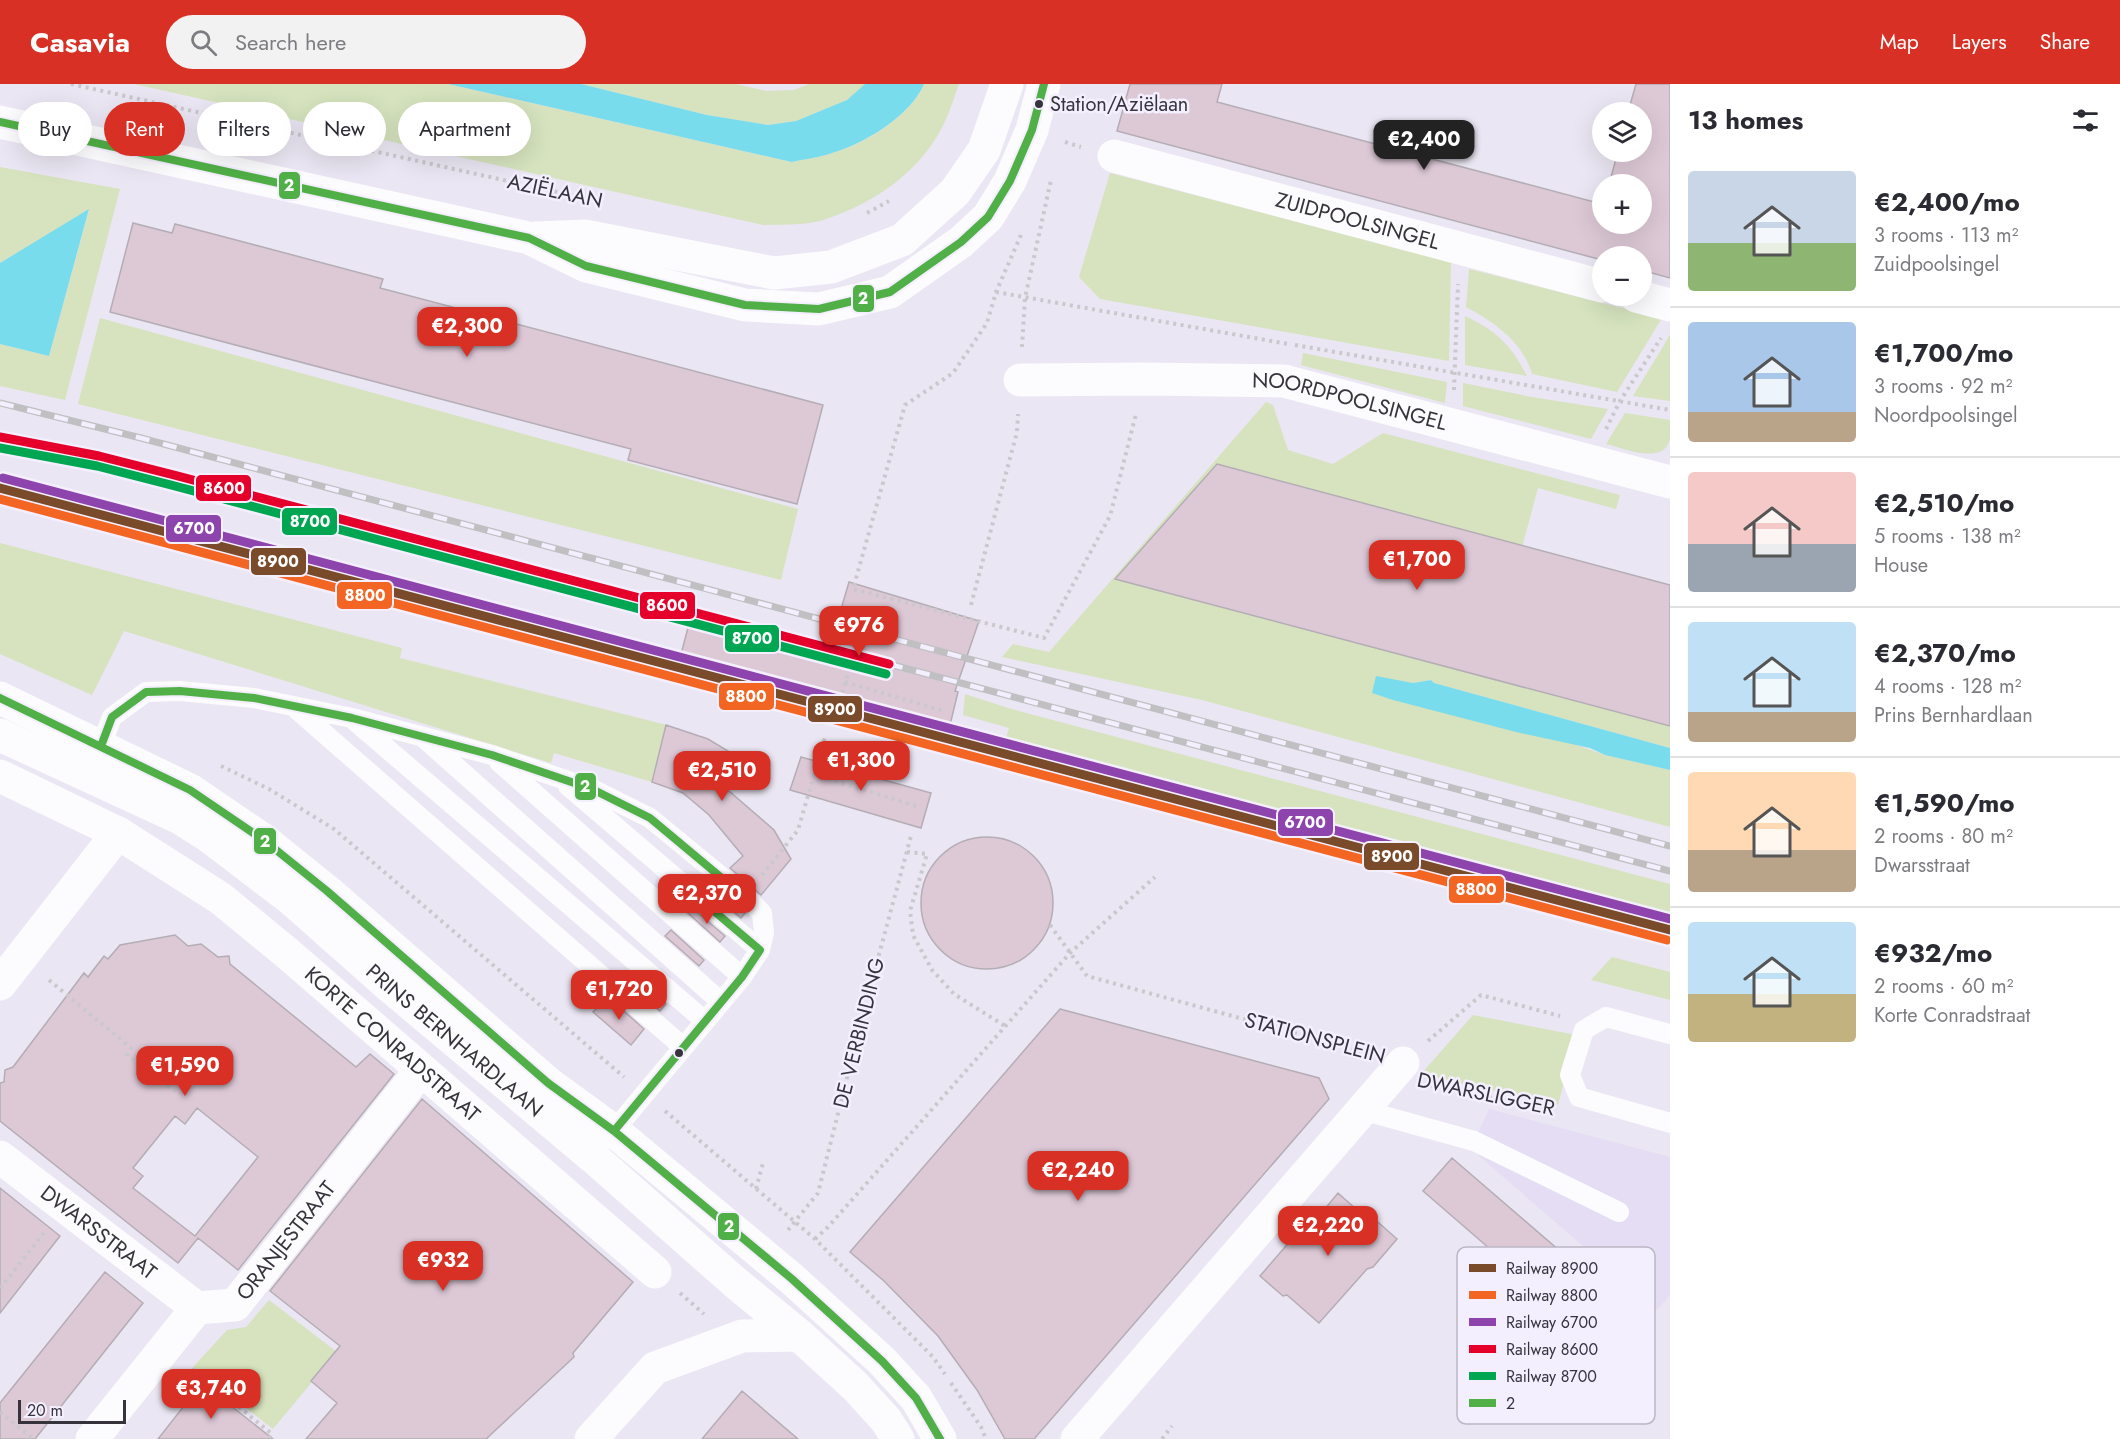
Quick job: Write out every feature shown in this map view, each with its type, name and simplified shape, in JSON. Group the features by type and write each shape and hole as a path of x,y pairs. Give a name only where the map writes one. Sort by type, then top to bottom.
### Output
{"street":[{"name":"AZIËLAAN","path":"529,238 585,236 774,273 831,267 902,240 955,192 984,150 1007,84"},
{"name":"AZIËLAAN","path":"0,122 529,238 586,266 745,305 819,309 890,292 961,242 988,217 1010,181 1032,130 1044,84"},
{"name":"ZUIDPOOLSINGEL","path":"1114,156 1592,283"},
{"path":"1649,306 1667,319"},
{"name":"NOORDPOOLSINGEL","path":"1020,380 1284,381 1670,482"},
{"name":"PRINS BERNHARDLAAN","path":"0,698 190,790 266,841 549,1083 614,1131 792,1279 882,1361 916,1398 940,1439"},
{"name":"PRINS BERNHARDLAAN","path":"0,735 180,818 291,899 387,984 593,1157 737,1284 799,1335 855,1386 886,1420 898,1439"},
{"name":"KORTE CONRADSTRAAT","path":"0,776 118,833 220,898 287,953 655,1272"},
{"path":"0,984 118,833"},
{"name":"STATIONSPLEIN","path":"1077,1439 1403,1063"},
{"name":"ORANJESTRAAT","path":"197,1308 235,1305 422,1070"},
{"name":"DWARSSTRAAT","path":"0,1157 197,1308"},
{"path":"92,1439 197,1308"},
{"path":"591,1439 655,1368 742,1336 799,1335"}],"lane":[{"path":"89,776 112,717 146,692 180,691 254,698 421,735 492,755 592,789 650,818 745,896 762,913 764,933 759,950 742,977 593,1157"},
{"path":"294,706 683,1047"},
{"path":"352,718 705,1021"},
{"path":"421,735 721,1002"},
{"path":"492,755 742,977"},
{"path":"560,779 759,950"},
{"path":"1593,1024 1606,1017 1670,1034"},
{"name":"DWARSLIGGER","path":"1593,1024 1584,1030 1570,1075 1579,1097 1670,1123"},
{"path":"1362,1110 1474,1141 1619,1212"},
{"path":"799,1335 850,1333"}],"path":[{"name":"AZIËLAAN","path":"71,84 599,201"},
{"path":"1043,184 1048,173"},
{"path":"861,216 898,196"},
{"path":"1024,227 996,292 987,323 952,373 905,405 853,589 1044,639 1110,516 1144,379"},
{"path":"1452,425 1458,247"},
{"path":"996,292 1670,410"},
{"path":"1590,461 1620,401 1667,319"},
{"path":"840,700 851,664"},
{"path":"845,682 944,711"},
{"path":"813,774 919,807"},
{"name":"DE VERBINDING","path":"795,1223 818,1193 911,836"},
{"path":"907,852 927,854 910,911 913,935 922,954 932,970 954,994 1005,1026"},
{"path":"815,1239 1070,953 1155,877"},
{"name":"STATIONSPLEIN","path":"1050,925 1087,976 1403,1063"},
{"path":"22,957 131,1048 127,1054 176,1092"},
{"name":"DWARSLIGGER","path":"1579,1097 1561,1112 1409,1080 1403,1063 1481,995 1593,1024"},
{"path":"756,1189 763,1163"},
{"path":"0,1288 65,1207"},
{"path":"166,1347 272,1434 268,1439"},
{"path":"0,1412 33,1439"},
{"path":"1161,1439 1172,1426"},
{"path":"981,1427 986,1439"}],"shaded area":[{"path":"1489,1109 1670,1157 1670,1295 1657,1310 1655,1308 1655,1247 1584,1247 1471,1149"}],"green space":[{"path":"134,84 448,84 527,102 398,102 398,143 386,140 386,102 303,102 303,122 291,119 291,102 214,102"},
{"path":"581,84 736,84 766,91 794,90 809,84 865,84 848,100 796,121 768,125 707,115"},
{"path":"924,84 959,84 937,137 912,168 897,181 863,204 819,221 803,224 763,225 455,156 531,156 531,103 792,162 842,150 870,137 908,108"},
{"path":"0,167 120,189 65,400 0,386 0,344 49,356 89,210 0,263"},
{"path":"1110,173 1451,262 1449,361 1100,299 1079,277"},
{"path":"1469,269 1592,300 1592,306 1615,306 1662,318 1617,392 1532,374 1522,352 1515,343 1497,326 1466,307"},
{"path":"1465,316 1486,327 1502,340 1527,376 1465,365"},
{"path":"100,318 798,509 781,580 78,404"},
{"path":"1670,335 1670,401 1633,396"},
{"path":"1303,353 1447,382 1445,403 1301,365"},
{"path":"1463,383 1608,409 1591,439 1463,406"},
{"path":"1266,402 1273,405 1288,450 1333,464 1383,433 1620,495 1616,509 1538,488 1494,652 1670,699 1670,748 1434,683 1431,680 1413,683 1399,681 1605,755 1670,770 1670,827 1202,700 1002,657 1013,644 1049,652"},
{"path":"1625,413 1670,420 1670,439 1666,447 1652,454 1606,444"},
{"path":"0,543 402,648 400,658 667,725 652,782 554,753 551,763 124,631 92,695 0,654"},
{"path":"965,694 1008,708 1670,884 1670,915 1254,806 1004,745 1009,728 963,715"},
{"path":"1612,957 1670,972 1670,1000 1591,980"},
{"path":"1473,1015 1576,1035 1558,1105 1421,1074"},
{"path":"269,1300 337,1352 273,1429 193,1367 227,1330 246,1327"}],"water":[{"path":"448,84 581,84 707,115 768,125 796,121 847,100 865,84 924,84 908,108 870,137 842,150 792,162"},
{"path":"89,209 49,356 0,344 0,263"},
{"path":"1376,676 1413,683 1431,680 1434,683 1670,748 1670,770 1393,700 1372,693"}],"building":[{"path":"1130,84 1222,84 1217,102 1592,201 1592,234 1652,234 1652,174 1612,174 1615,162 1652,162 1652,102 1631,102 1636,84 1670,84 1670,278 1652,273 1652,246 1592,246 1592,257 1117,131"},
{"path":"133,223 172,233 175,224 255,245 383,279 380,288 823,405 797,504 628,460 631,449 110,312"},
{"path":"1217,464 1670,585 1670,726 1115,579"},
{"path":"849,582 979,621 955,691 958,692 949,729 680,658 690,620 827,657"},
{"path":"666,725 708,739 766,774 763,783 699,765 774,830 791,859 761,895 730,868 743,856 709,815 683,793 652,782"},
{"path":"801,757 931,793 921,828 790,790"},
{"path":"987,837 1012,842 1034,856 1048,878 1053,903 1048,928 1034,950 1012,964 987,969 962,964 940,950 926,928 921,903 926,878 940,856 962,842"},
{"path":"714,886 745,913 741,918 709,891"},
{"path":"692,908 725,936 720,942 688,913"},
{"path":"671,930 704,960 699,966 665,936"},
{"path":"175,935 188,946 201,944 218,957 229,956 230,964 356,1067 370,1054 394,1074 238,1270 198,1238 178,1263 0,1121 0,1083 4,1082 5,1070 13,1067 84,973 88,977 104,956 108,959 120,945","holes":["197,1108 258,1157 195,1236 133,1188 143,1176 133,1168 175,1116 185,1124"]},
{"path":"630,973 666,1004 660,1011 624,980"},
{"path":"608,997 644,1029 631,1045 593,1012"},
{"path":"1060,1009 1319,1078 1329,1099 1034,1439 1005,1439 977,1390 938,1336 884,1281 850,1252"},
{"path":"422,1099 633,1282 573,1353 574,1357 486,1439 306,1439 337,1403 311,1381 340,1346 270,1291"},
{"path":"1452,1158 1555,1247 1488,1247 1423,1191"},
{"path":"0,1188 60,1236 0,1313"},
{"path":"1338,1193 1356,1209 1362,1208 1397,1239 1319,1323 1287,1295 1283,1296 1260,1276 1319,1208 1324,1210"},
{"path":"105,1272 143,1303 35,1439 0,1439 0,1403"},
{"path":"202,1383 273,1439 158,1439"},
{"path":"742,1391 798,1439 702,1439"}],"railway":[{"path":"0,403 141,438 1670,846"},
{"path":"889,664 1670,871"}],"rail line":[{"name":"8600","path":"0,437 99,456 174,475 889,664"},
{"name":"8700","path":"0,448 97,466 886,674"},
{"name":"6700","path":"3,478 1670,919"},
{"name":"8900","path":"0,488 1670,930"},
{"name":"8800","path":"0,499 1667,940"}],"transit line":[{"name":"2","path":"0,122 529,238 586,266 745,305 819,309 890,292 961,242 988,217 1010,181 1032,130 1044,84"},
{"name":"2","path":"101,746 112,717 146,692 180,691 254,698 352,718 492,755 592,789 650,818 729,884"},
{"name":"2","path":"0,698 190,790 265,841 327,891 548,1083 614,1131 792,1279 882,1361 916,1398 940,1439"},
{"name":"2","path":"614,1131 742,977 760,950 708,906"}],"place":[{"name":"Station/Aziëlaan","path":"1039,104"}]}
